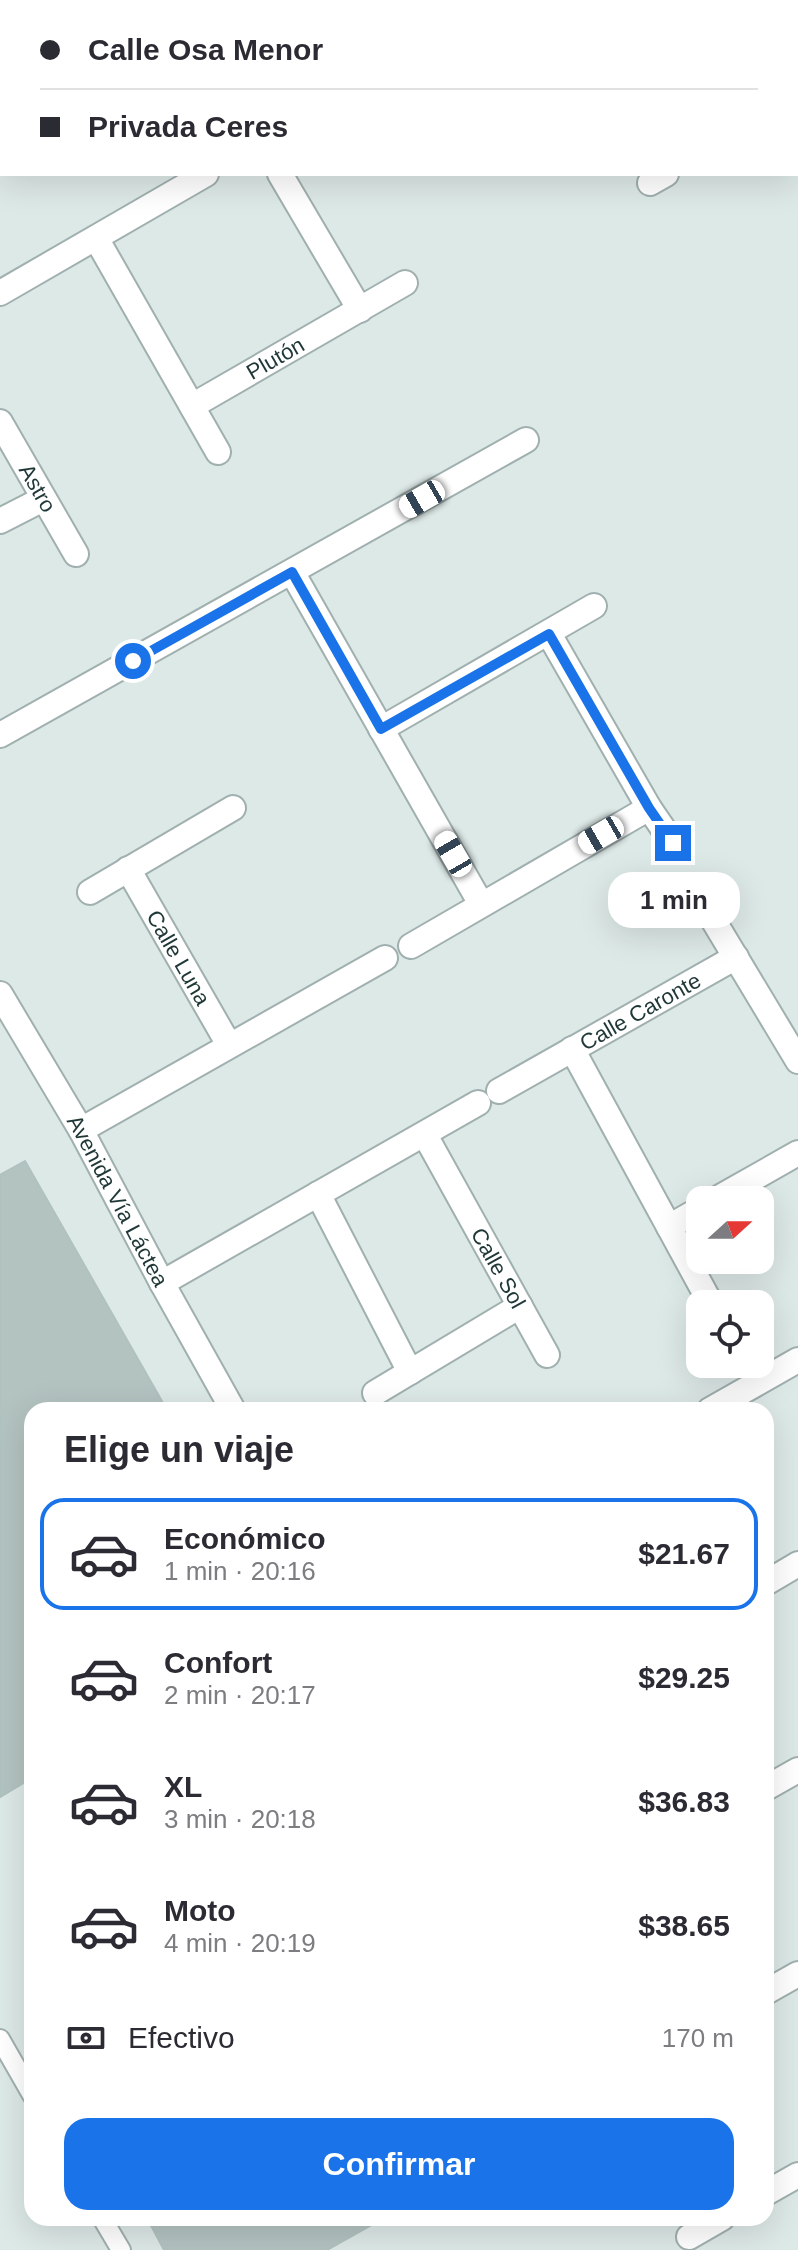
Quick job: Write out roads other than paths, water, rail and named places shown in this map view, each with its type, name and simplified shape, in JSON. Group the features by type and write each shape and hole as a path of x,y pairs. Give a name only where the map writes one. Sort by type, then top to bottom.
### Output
{"street":[{"path":"0,293 203,176"},
{"path":"281,176 360,310"},
{"path":"96,238 218,452"},
{"name":"Plutón","path":"192,406 405,283"},
{"name":"Astro","path":"0,422 76,554"},
{"path":"0,735 526,440"},
{"path":"0,521 43,499"},
{"path":"292,572 481,904"},
{"path":"381,729 594,606"},
{"path":"549,634 649,808 673,843"},
{"path":"90,892 233,808"},
{"path":"411,946 649,808"},
{"name":"Calle Luna","path":"128,869 229,1045"},
{"path":"712,918 798,1061"},
{"name":"Calle Caronte","path":"703,1290 572,1049 736,957"},
{"path":"81,1130 385,958"},
{"name":"Avenida Vía Láctea","path":"0,994 81,1130 229,1402"},
{"path":"162,1283 572,1049"},
{"name":"Calle Sol","path":"375,1393 520,1306 425,1135"},
{"path":"740,1186 798,1153"},
{"path":"318,1194 410,1372"},
{"path":"669,1227 686,1217"},
{"path":"520,1306 547,1355"},
{"path":"774,1367 798,1360"},
{"path":"719,1402 745,1378"},
{"path":"774,1578 798,1564"},
{"path":"774,1784 798,1770"},
{"path":"774,1988 798,1974"},
{"path":"774,2188 798,2175"},
{"path":"688,2235 706,2226"}],"lane":[{"path":"0,2039 24,2081"},
{"path":"107,2226 121,2250"}]}
